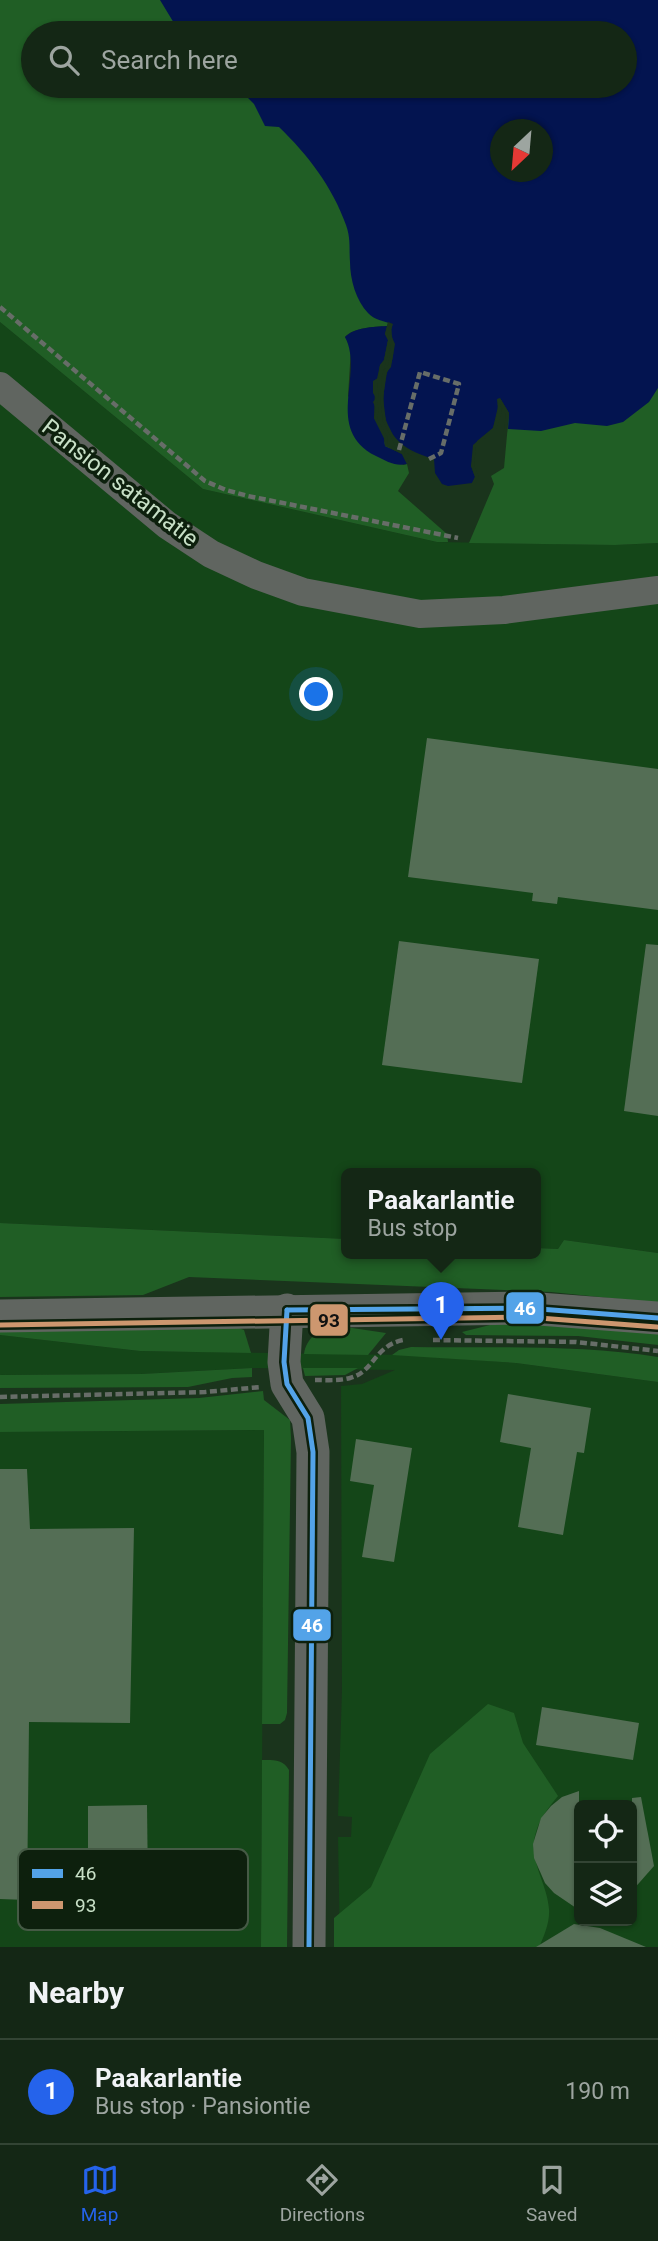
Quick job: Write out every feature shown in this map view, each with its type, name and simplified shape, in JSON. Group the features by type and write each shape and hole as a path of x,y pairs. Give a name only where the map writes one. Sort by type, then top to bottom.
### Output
{"street":[{"name":"Pansion satamatie","path":"0,386 115,484 211,555 303,592 419,614 504,610 658,590"},
{"path":"0,1316 526,1308 658,1318"},
{"path":"287,1310 284,1362 287,1384 308,1418 313,1452 309,1947"}],"path":[{"path":"0,307 205,481 248,496 345,513 458,538"},
{"path":"399,450 420,372 459,384 441,453 429,459"},
{"path":"0,1396 205,1392 351,1378 362,1372 380,1350 391,1342 408,1339"},
{"path":"430,1340 576,1342 658,1351"}],"shaded area":[{"path":"0,0 209,0 227,21 21,21 21,98 306,98 388,323 387,326 359,329 345,337 351,348 348,396 403,465 407,464 409,473 398,491 447,534 448,542 437,542 203,489 0,322"},
{"path":"160,0 658,0 658,388 649,402 623,422 607,426 575,423 541,431 508,429 509,413 500,398 493,428 477,441 471,466 475,477 472,483 448,486 442,484 435,473 434,459 406,447 390,430 384,407 384,392 393,356 392,324 370,315 357,296 351,275 348,230 334,197 300,149 279,127 265,126 248,98 637,98 637,21 173,21"},
{"path":"658,301 658,543 469,543 494,484 491,476 504,468 509,413"},
{"path":"0,322 203,489 437,542 615,545 658,543 658,1253 564,1240 558,1249 541,1248 541,1168 341,1168 341,1239 0,1223"},
{"path":"387,326 385,334 388,340 375,388 374,418 385,446 402,454 407,464 403,465 384,460 360,445 348,417 351,368 345,337 359,329"},
{"path":"0,1223 341,1239 341,1259 541,1259 541,1248 558,1249 564,1240 658,1253 658,1303 551,1292 189,1277 143,1295 0,1297"},
{"path":"534,1323 658,1334 658,1345 578,1336 466,1335 462,1332 494,1324"},
{"path":"332,1325 386,1333 368,1355 304,1354 307,1343 314,1335"},
{"path":"236,1327 244,1330 251,1353 140,1351 0,1335 0,1331"},
{"path":"0,1335 140,1351 406,1355 516,1363 658,1382 658,1947 340,1947 338,1837 351,1837 352,1817 338,1816 342,1690 341,1386 362,1384 395,1370 252,1368 141,1374 0,1375"},
{"path":"411,1347 566,1348 658,1357 658,1382 516,1363 392,1355"},
{"path":"252,1368 252,1377 188,1387 0,1388 0,1375 141,1374"},
{"path":"303,1368 358,1368 345,1375 305,1376"},
{"path":"263,1391 264,1400 290,1420 291,1438 287,1713 280,1724 262,1724 264,1430 0,1432 0,1404 199,1398"},
{"path":"264,1430 261,1947 0,1947 0,1432"},
{"path":"488,1704 514,1713 523,1743 558,1796 541,1820 534,1840 535,1860 549,1909 548,1924 539,1947 334,1947 334,1918 371,1887 430,1754"},
{"path":"262,1760 281,1762 289,1770 287,1947 261,1947"}],"pier":[{"path":"388,322 393,324 390,333 395,344 383,398 386,421 397,443 416,454 413,457 395,445 383,422 380,397 383,373 377,383 377,418 387,436 388,444 404,452 409,461 407,464 402,454 385,446 374,418 376,409 373,402 376,398 373,381 378,378 380,365 384,360","holes":["391,344 388,365 383,370"]},
{"path":"500,398 509,413 507,432 504,429 506,414 500,404 502,411 496,429 476,447 474,465 479,477 475,485 472,483 475,477 471,466 473,445 493,428 498,411 497,399"}],"building":[{"path":"427,738 658,769 658,910 558,897 557,904 532,901 533,893 408,877"},
{"path":"399,941 539,959 522,1083 382,1065"},
{"path":"646,944 658,945 658,1116 624,1111"},
{"path":"508,1394 591,1408 584,1453 577,1452 563,1535 518,1527 531,1448 500,1442"},
{"path":"356,1439 412,1448 394,1562 362,1557 374,1485 350,1481"},
{"path":"0,1469 27,1469 30,1529 134,1528 130,1723 29,1722 28,1849 18,1849 18,1900 0,1899"},
{"path":"542,1707 639,1723 633,1760 536,1745"},
{"path":"579,1791 579,1800 574,1800 574,1907 545,1883 534,1858 533,1844 541,1818 562,1797"},
{"path":"641,1797 654,1866 637,1885 637,1800 632,1798"},
{"path":"147,1805 148,1849 88,1849 88,1806"},
{"path":"574,1924 600,1928 646,1947 536,1947"}],"transit line":[{"name":"46","path":"287,1310 526,1308 658,1318"},
{"name":"46","path":"287,1310 284,1362 287,1384 308,1418 313,1452 309,1947"},
{"name":"93","path":"0,1325 526,1317 657,1327"}],"place":[{"name":"Paakarlantie","path":"441,1340"}]}
